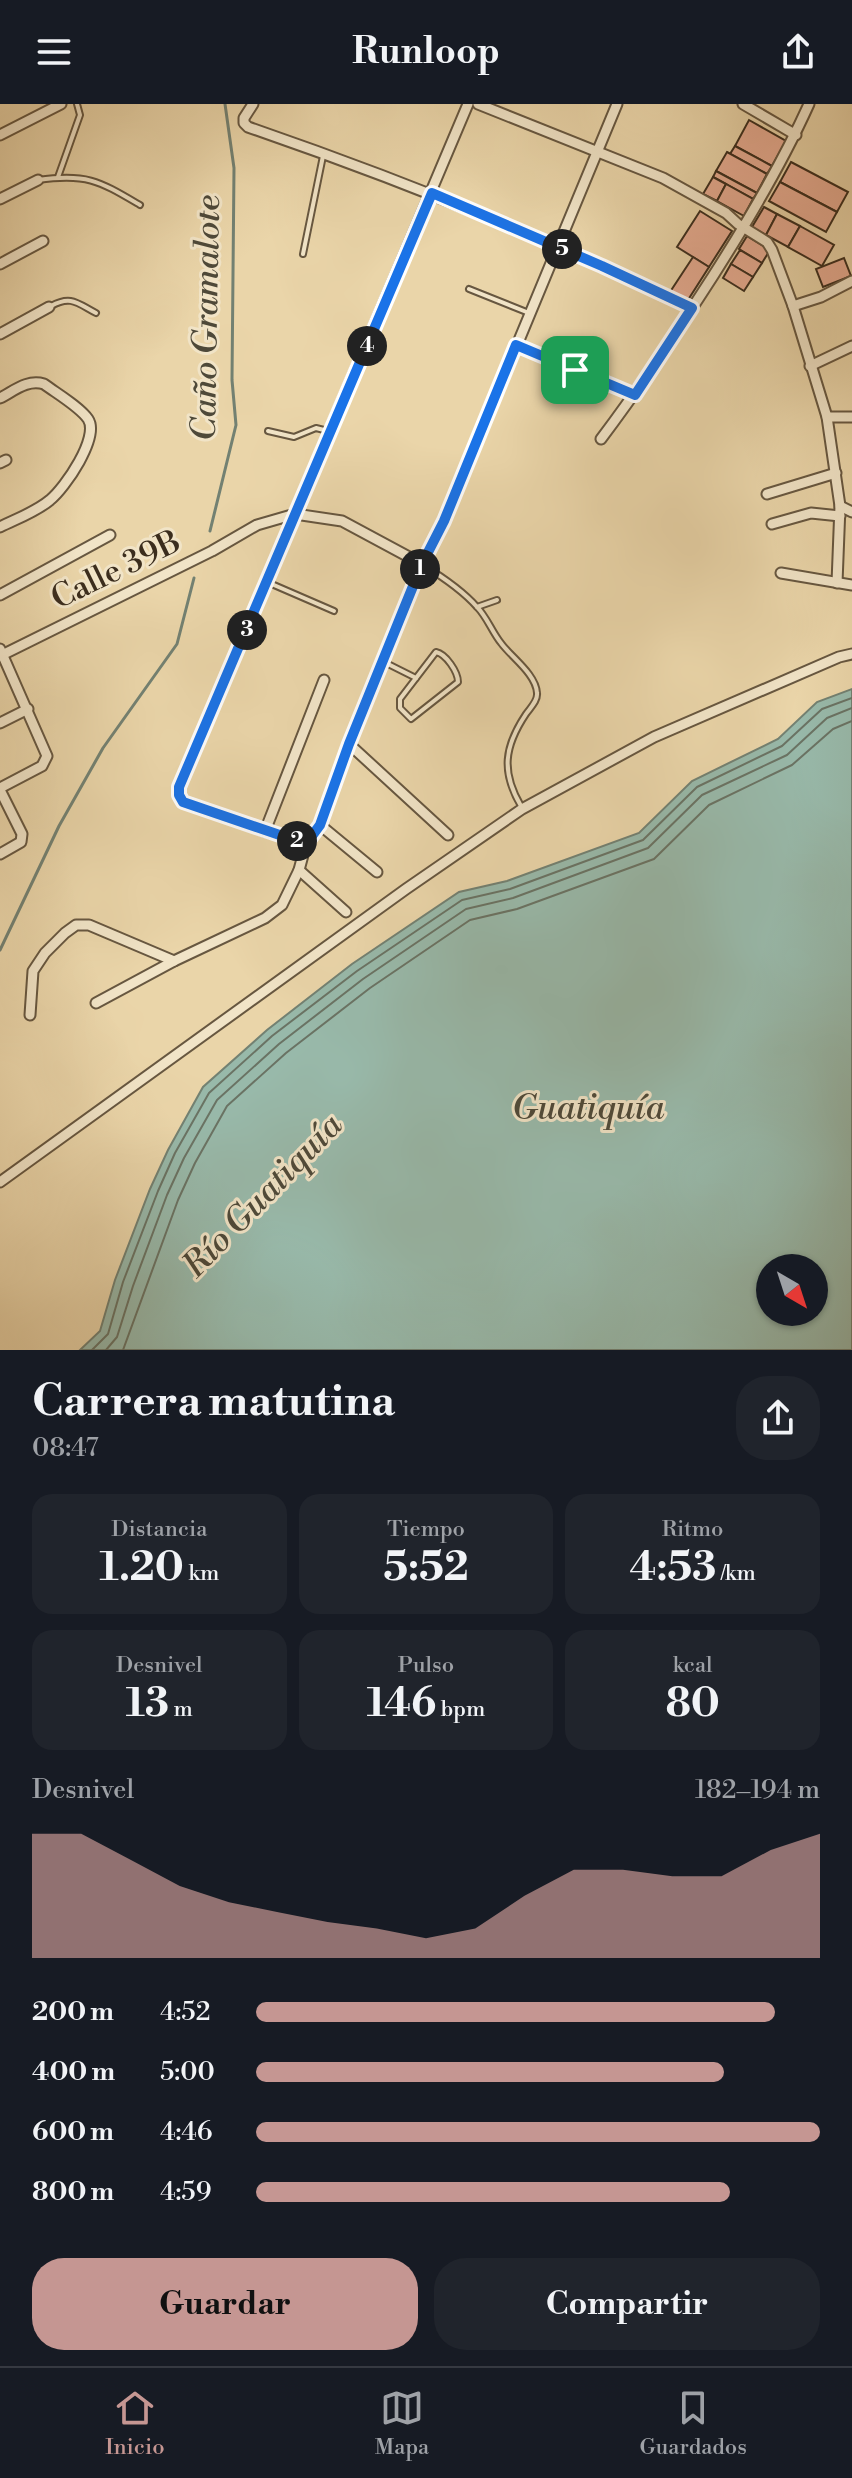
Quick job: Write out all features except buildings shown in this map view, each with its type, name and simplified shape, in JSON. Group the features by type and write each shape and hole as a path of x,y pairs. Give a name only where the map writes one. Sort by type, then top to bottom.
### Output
{"street":[{"path":"0,135 61,104"},
{"path":"253,104 244,118 248,127 432,193 692,308"},
{"path":"306,844 183,802 179,787 468,104"},
{"path":"478,104 641,168 726,213 767,242 793,306 827,417 840,511 837,583"},
{"path":"96,1003 174,961 265,918 282,905 299,870 306,844 320,825 382,661 422,564 444,521 617,104"},
{"path":"743,104 796,135"},
{"path":"601,439 635,395 744,227 796,135 809,104"},
{"path":"0,199 38,180"},
{"path":"0,264 43,241"},
{"path":"793,306 821,297 852,281"},
{"path":"0,334 49,307"},
{"path":"516,345 635,395"},
{"path":"810,366 852,346"},
{"path":"0,398 25,384 44,384 87,417 92,427 90,441 60,491 39,508 0,527"},
{"path":"827,417 852,417"},
{"path":"767,494 836,473"},
{"path":"772,524 811,513 852,512"},
{"path":"295,514 342,521 422,564"},
{"name":"Calle 39B","path":"1,653 212,551 257,525 295,514"},
{"path":"0,595 110,535"},
{"path":"781,573 852,585"},
{"path":"0,854 21,842 22,834 0,789 47,761 46,749 1,653"},
{"path":"0,1182 522,809 654,737 852,654"},
{"path":"265,831 324,680"},
{"path":"0,723 28,709"},
{"path":"349,744 448,835"},
{"path":"320,825 377,872"},
{"path":"299,870 346,912"},
{"path":"30,1015 33,971 45,953 76,925 89,925 174,961"}],"lane":[{"path":"58,177 80,115 77,104"},
{"path":"303,254 323,153"},
{"path":"38,180 84,178 106,185 140,205"},
{"path":"469,289 529,313"},
{"path":"49,307 64,299 96,313"},
{"path":"268,431 294,437 316,428 331,431"},
{"path":"422,564 477,607 500,643 532,679 537,690 536,699 513,734 507,756 510,788 522,809"},
{"path":"267,582 334,611"},
{"path":"477,607 497,600"},
{"path":"436,652 444,655 458,677 455,686 411,719 398,704 416,678 436,652"},
{"path":"382,661 416,678"}],"water":[{"name":"Guatiquía","path":"852,689 852,1350 80,1350 100,1331 115,1280 150,1189 203,1087 267,1030 352,964 459,892 507,881 639,833 692,781 778,739 817,702"}],"waterway":[{"name":"Caño Gramalote","path":"210,531 236,425 232,380 234,168 225,104"},
{"name":"Caño Gramalote","path":"0,950 59,826 103,748 177,644 194,578"}],"route":[{"path":"432,193 692,308 635,395 575,370 516,345 444,521 422,564 349,744 320,825 306,844 183,802 179,787 432,193"}],"water label":[{"name":"Río Guatiquía","path":"263,1196"}]}
